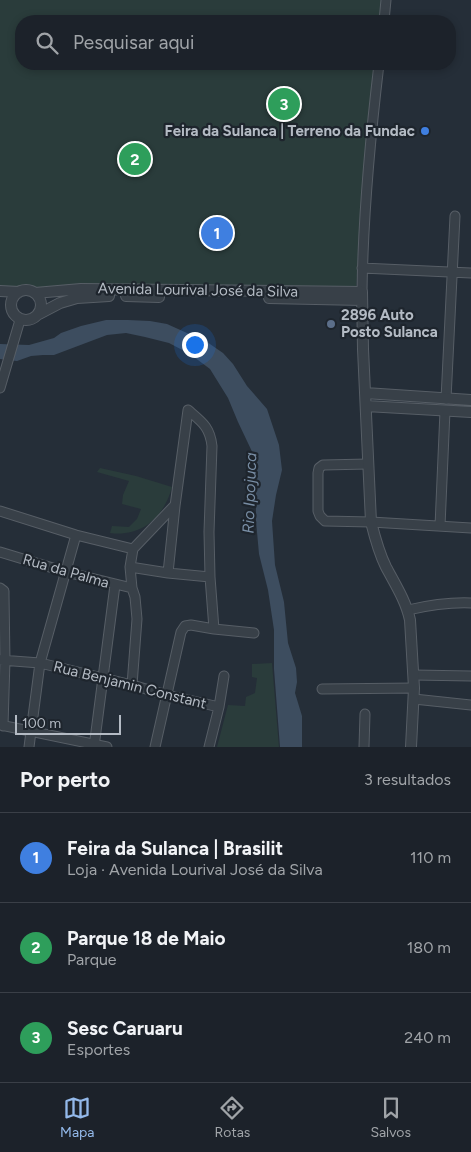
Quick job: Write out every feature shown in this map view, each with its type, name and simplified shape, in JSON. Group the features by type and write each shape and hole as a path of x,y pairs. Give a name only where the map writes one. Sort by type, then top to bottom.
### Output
{"street":[{"path":"385,15 386,0"},
{"path":"377,70 370,133 362,268 368,464 371,522 375,537 386,565 408,610 410,620 414,675 411,747"},
{"path":"446,399 455,216"},
{"path":"362,268 471,273"},
{"name":"Avenida Lourival José da Silva","path":"0,292 81,289 362,296"},
{"path":"18,292 10,303 12,313 18,318"},
{"path":"34,292 41,304 39,314"},
{"name":"Avenida Lourival José da Silva","path":"18,318 25,321 30,320 60,303 77,298 98,296 362,296"},
{"path":"0,310 18,318"},
{"path":"0,386 14,339 18,318"},
{"path":"365,393 471,400"},
{"path":"366,406 471,412"},
{"path":"168,573 174,506 188,410 209,430 211,437 209,532 214,629"},
{"path":"440,526 445,411"},
{"path":"368,464 323,465 319,468 318,501 320,516 325,521 471,528"},
{"path":"132,685 137,619 130,567 133,549 174,506"},
{"path":"0,511 76,535 133,549"},
{"path":"29,747 40,663 76,535"},
{"name":"Rua da Palma","path":"0,552 66,572 132,588"},
{"path":"130,567 210,577"},
{"path":"94,745 115,584"},
{"path":"1,589 4,592 2,726 107,747"},
{"path":"408,610 434,604 471,603"},
{"path":"155,747 181,632 185,626 191,625 254,633"},
{"name":"Rua Benjamin Constant","path":"3,660 40,663 220,707"},
{"path":"414,675 471,676"},
{"path":"209,747 220,707 224,676"},
{"path":"322,689 414,693 471,705"},
{"path":"364,747 366,714"}],"shaded area":[{"path":"0,0 382,0 380,15 15,15 15,70 374,70 364,175 356,291 0,288"},
{"path":"100,468 172,487 168,498 157,516 150,523 132,532 110,533 112,526 129,527 137,519 141,509 122,504 123,495 129,481 97,472"},
{"path":"272,663 279,747 217,747 228,705 245,706 246,697 255,693 257,678 252,677 252,664"}],"water":[{"name":"Rio Ipojuca","path":"106,320 150,321 167,324 207,342 223,353 233,364 247,386 267,409 279,445 282,470 272,521 275,565 284,602 288,643 296,668 297,682 295,693 302,716 302,747 280,747 274,669 274,630 268,590 259,554 256,521 256,460 228,398 210,369 190,354 169,343 126,333 107,335 54,355 31,356 17,361 0,359 0,344 29,345 54,338 61,333 81,326"}],"place":[{"name":"Sesc Caruaru","path":"284,104"},
{"name":"Feira da Sulanca | Terreno da Fundac","path":"425,131"},
{"name":"Parque 18 de Maio","path":"135,159"},
{"name":"Feira da Sulanca | Brasilit","path":"217,233"},
{"name":"2896 Auto Posto Sulanca","path":"331,324"}]}
